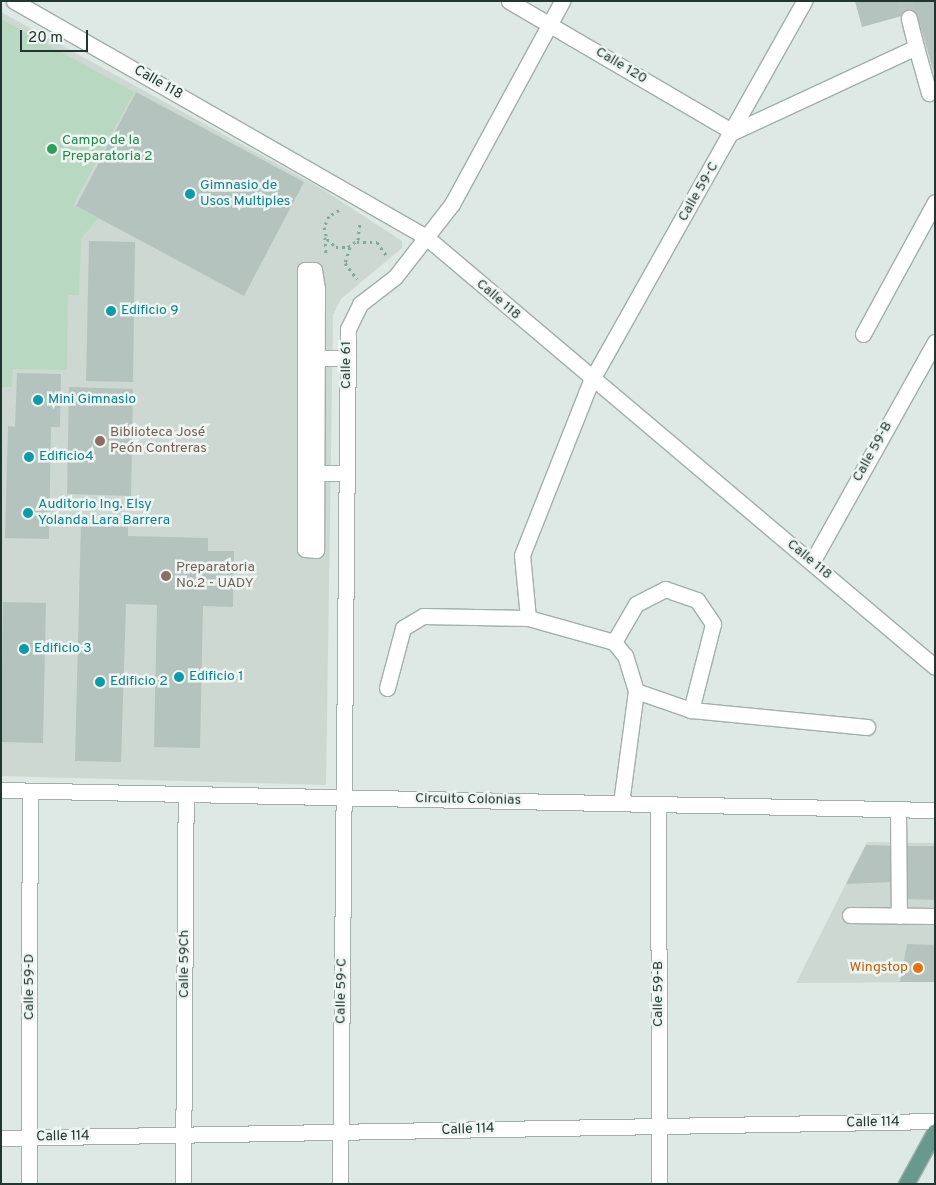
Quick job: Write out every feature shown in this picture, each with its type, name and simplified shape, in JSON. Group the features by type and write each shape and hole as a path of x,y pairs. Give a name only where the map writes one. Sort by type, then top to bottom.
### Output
{"main road":[{"path":"906,1184 935,1131"}],"street":[{"name":"Calle 118","path":"14,1 426,237 591,381 812,562 935,667"},
{"name":"Calle 120","path":"509,1 733,132"},
{"name":"Calle 61","path":"344,798 347,358 351,316 396,277 452,204 562,1"},
{"name":"Calle 59-C","path":"528,618 522,555 591,381 733,132 804,1"},
{"path":"909,18 929,93"},
{"path":"733,132 916,47"},
{"path":"863,334 935,202"},
{"path":"305,270 314,270 316,279 317,358 316,550 305,549 305,270"},
{"name":"Calle 59-B","path":"812,562 935,342"},
{"path":"317,358 347,358"},
{"path":"316,473 347,473"},
{"path":"614,642 636,604 665,589 697,600 713,624 691,710"},
{"path":"387,688 403,628 423,616 528,618 614,642 625,656 636,691 621,803"},
{"path":"636,691 691,710 867,727"},
{"name":"Circuito Colonias","path":"1,790 935,810"},
{"name":"Calle 59-D","path":"29,1184 30,791"},
{"name":"Calle 59Ch","path":"183,1184 186,794"},
{"name":"Calle 59-C","path":"340,1184 344,798"},
{"name":"Calle 59-B","path":"658,804 659,1184"},
{"path":"898,809 899,916"},
{"path":"850,915 935,916"},
{"name":"Calle 114","path":"1,1138 340,1133 659,1124 935,1121"}],"path":[{"path":"346,210 329,216 324,233 336,246 352,245 370,240 386,255"},
{"path":"357,216 361,234 352,245 345,263 357,279"}],"shaded area":[{"name":"Preparatoria No.2 - UADY","path":"1,12 319,187 402,241 402,248 341,299 333,315 326,785 1,776"},
{"path":"867,842 935,843 935,982 796,983"}],"green space":[{"name":"Campo de la Preparatoria 2","path":"1,19 134,92 73,205 98,218 81,239 79,295 68,295 67,370 13,369 12,387 1,387"}],"building":[{"path":"855,1 935,1 935,77 920,25 902,16 862,27"},
{"name":"Gimnasio de Usos Multiples","path":"136,92 304,182 244,296 76,206"},
{"name":"Edificio 9","path":"89,241 135,242 133,382 86,381"},
{"path":"17,373 61,374 60,427 51,427 49,539 5,538 8,426 15,427"},
{"name":"Biblioteca José Peón Contreras","path":"69,387 133,389 131,496 67,494"},
{"path":"81,521 128,523 128,536 208,538 208,551 234,551 233,607 203,606 200,748 154,747 157,605 126,604 121,762 75,761"},
{"name":"Edificio 3","path":"3,602 46,603 43,743 1,742"},
{"path":"866,845 894,846 892,882 846,884"},
{"path":"905,846 935,846 935,900 905,899"},
{"name":"Wingstop","path":"907,944 935,945 935,982 900,982"}],"tunnel":[{"path":"905,1 909,18"}],"place":[{"name":"Campo de la Preparatoria 2","path":"52,149"},
{"name":"Gimnasio de Usos Multiples","path":"190,194"},
{"name":"Edificio 9","path":"111,311"},
{"name":"Mini Gimnasio","path":"38,400"},
{"name":"Biblioteca José Peón Contreras","path":"100,441"},
{"name":"Edificio4","path":"29,457"},
{"name":"Auditorio Ing. Elsy Yolanda Lara Barrera","path":"28,513"},
{"name":"Preparatoria No.2 - UADY","path":"166,576"},
{"name":"Edificio 3","path":"24,649"},
{"name":"Edificio 1","path":"179,677"},
{"name":"Edificio 2","path":"100,682"},
{"name":"Wingstop","path":"918,968"}]}
